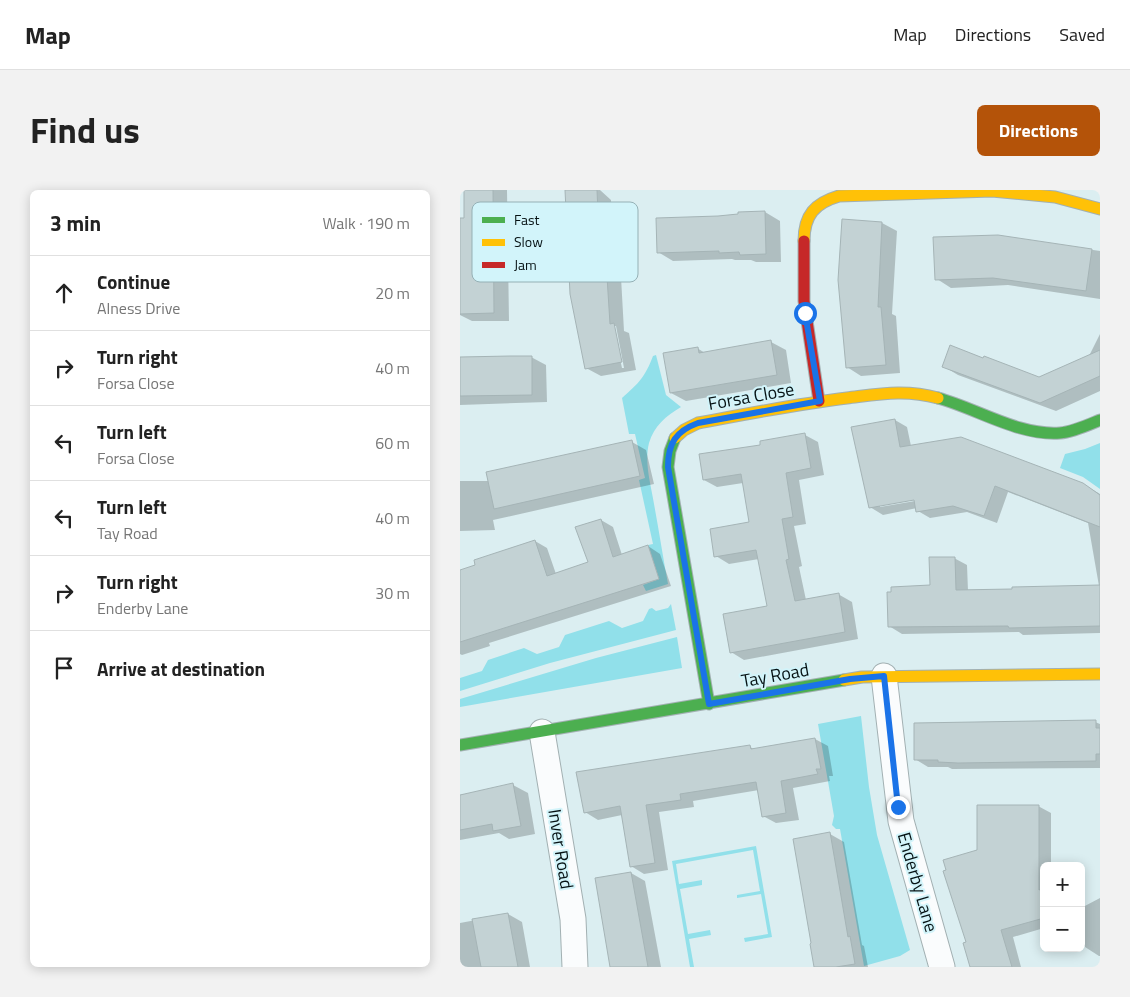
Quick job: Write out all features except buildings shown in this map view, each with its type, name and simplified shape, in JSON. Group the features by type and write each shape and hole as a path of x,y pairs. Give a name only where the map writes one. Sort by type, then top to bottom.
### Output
{"street":[{"path":"820,401 804,301 804,230 810,213 816,206 839,196 992,191 1055,197 1100,209"},
{"name":"Forsa Close","path":"709,704 668,467 670,450 679,433 686,427 698,423 820,401 884,392 919,394 957,405 1022,429 1042,433 1051,434 1072,430 1100,420"},
{"name":"Tay Road","path":"460,745 850,679 884,676 1100,674"},
{"name":"Enderby Lane","path":"884,676 901,821 939,966"},
{"name":"Inver Road","path":"542,732 573,919 575,967"}],"shaded area":[{"path":"656,355 666,395 681,407 661,422 654,431 649,443 647,458 648,474 668,584 646,591 643,585 659,579 648,545 653,544 639,480 645,478 635,434 629,434 622,398 641,379 653,356"},
{"path":"1100,443 1100,489 1083,477 1060,468 1065,454"},
{"path":"671,604 676,630 550,663 460,691 460,678 482,671 488,660 524,648 537,654 559,647 565,635 609,621 622,628 643,621 649,609 652,608 656,611 668,608"},
{"path":"677,637 682,668 460,707 460,699 596,658"},
{"path":"861,716 869,787 877,835 910,950 900,956 864,966 840,829 836,829 832,825 834,816 818,724"},
{"path":"756,846 772,937 745,942 744,938 768,934 761,894 737,898 737,895 760,891 753,850 676,864 679,884 702,880 702,885 680,889 688,934 710,930 711,935 689,939 694,967 690,967 672,861"}],"traffic: fast":[{"path":"938,398 1014,426 1045,433 1070,431 1100,420"},
{"path":"675,438 670,451 668,467 709,704"},
{"path":"460,745 844,680"}],"traffic: slow":[{"path":"804,241 806,224 812,211 823,202 839,196 992,191 1055,197 1100,209"},
{"path":"675,438 684,430 698,423 810,403 892,393 926,395 938,398"},
{"path":"844,680 862,677 1100,674"}],"traffic: jam":[{"path":"804,241 804,301 819,401"}],"route":[{"path":"805,313 820,401 698,423 686,427 674,441 668,457 668,467 709,704 850,679 884,676 898,807"}]}
